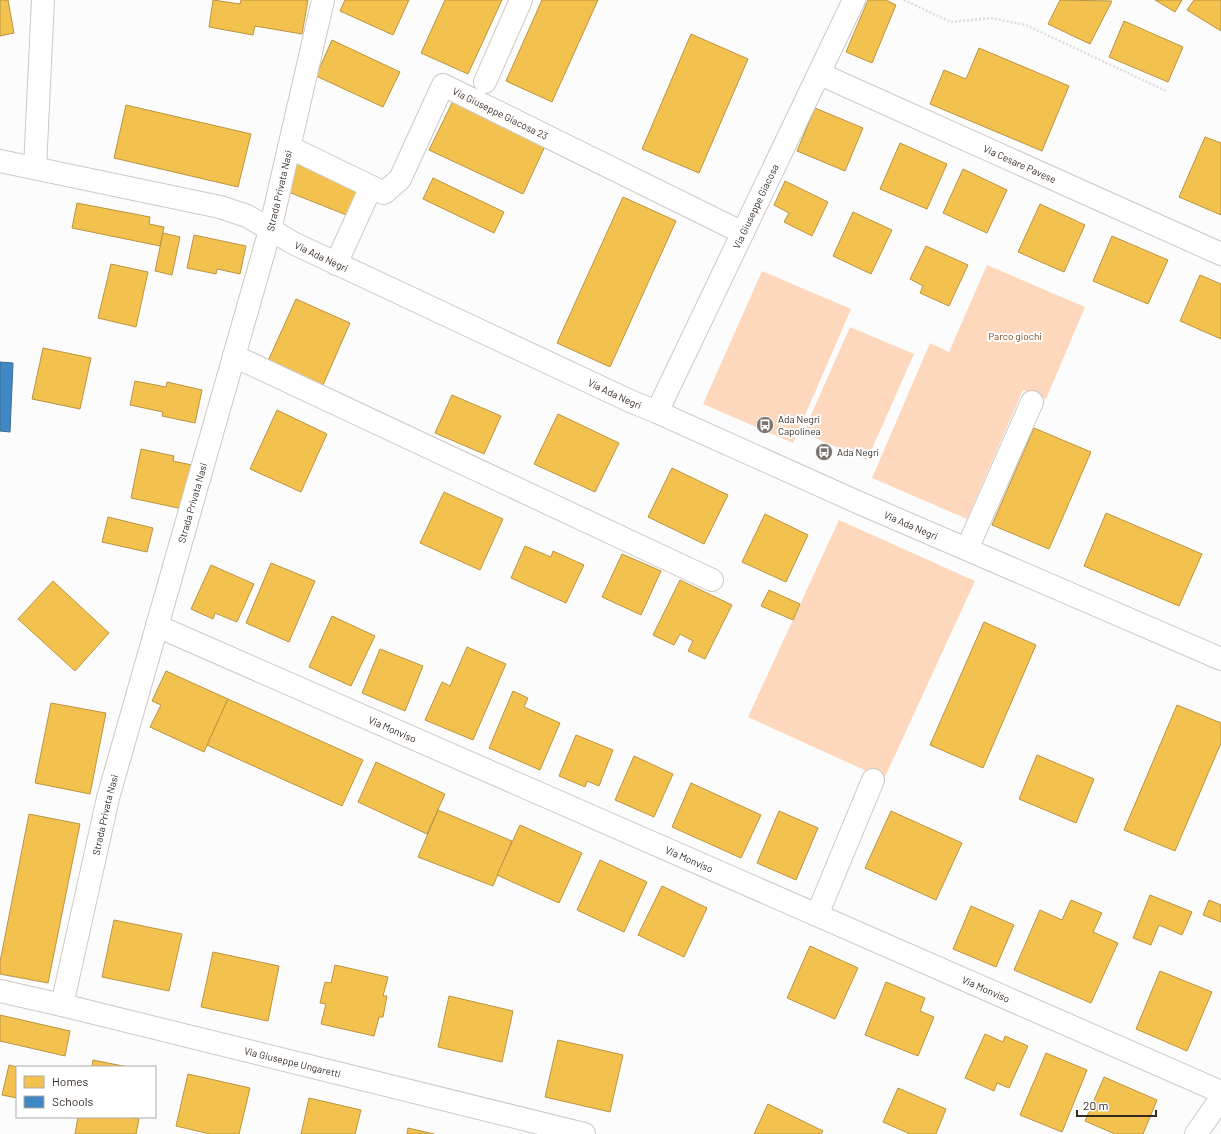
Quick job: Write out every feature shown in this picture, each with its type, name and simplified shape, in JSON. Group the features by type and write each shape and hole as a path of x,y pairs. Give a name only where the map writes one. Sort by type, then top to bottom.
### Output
{"street":[{"path":"35,168 43,0"},
{"name":"Strada Privata Nasi","path":"62,1005 108,798 270,230 323,0"},
{"path":"485,82 521,0"},
{"name":"Via Giuseppe Giacosa","path":"657,412 820,74 854,0"},
{"name":"Via Cesare Pavese","path":"820,74 1221,254"},
{"name":"Via Giuseppe Giacosa 23","path":"289,147 384,193 400,179 443,85 743,233"},
{"name":"Via Ada Negri","path":"0,161 220,207 246,216 295,244 336,264 630,401 855,501 1221,659"},
{"path":"336,264 371,186"},
{"path":"234,356 712,580"},
{"path":"967,549 1032,402"},
{"name":"Via Monviso","path":"157,626 1221,1092"},
{"path":"817,915 873,780"},
{"name":"Via Giuseppe Ungaretti","path":"0,991 584,1134"},
{"path":"1196,1134 1221,1098"}],"path":[{"path":"904,0 951,22 991,18 1026,25 1166,91"}],"green space":[{"name":"Parco giochi","path":"987,265 1085,307 1046,399 1023,390 967,519 872,478 930,343 949,352"},
{"path":"762,271 851,309 793,443 703,404"},
{"path":"850,327 914,354 867,460 803,433"},
{"path":"839,520 975,581 884,779 748,717"}],"building: Homes":[{"path":"0,0 8,0 14,33 0,36"},
{"path":"213,0 240,4 241,0 308,0 302,34 255,26 253,35 209,27"},
{"path":"345,0 409,0 393,35 340,11"},
{"path":"445,0 502,0 468,74 421,53"},
{"path":"542,0 598,0 552,102 506,81"},
{"path":"868,0 886,0 896,5 872,63 846,52"},
{"path":"1060,0 1112,1 1090,44 1048,24"},
{"path":"1155,0 1182,0 1175,12"},
{"path":"1194,0 1221,0 1221,31 1187,10"},
{"path":"1124,21 1183,47 1168,82 1109,57"},
{"path":"691,34 748,59 699,173 642,149"},
{"path":"332,40 400,72 383,107 316,76"},
{"path":"979,48 1069,86 1042,151 930,104 944,70 966,79"},
{"path":"453,101 546,144 523,194 429,150"},
{"path":"126,105 251,134 238,187 114,158"},
{"path":"815,108 863,128 845,171 797,151"},
{"path":"1205,137 1221,143 1221,215 1179,197"},
{"path":"900,143 947,164 927,209 880,189"},
{"path":"293,161 361,188 349,216 281,189"},
{"path":"963,169 1007,190 987,233 943,213"},
{"path":"433,178 504,212 494,233 423,199"},
{"path":"785,181 828,202 812,236 784,222 789,213 774,205"},
{"path":"623,197 676,221 610,367 557,343"},
{"path":"77,203 150,217 149,224 164,227 160,246 72,228"},
{"path":"1040,204 1085,225 1064,272 1018,252"},
{"path":"853,212 892,230 871,274 833,256"},
{"path":"163,233 180,237 172,275 155,271"},
{"path":"194,235 246,246 240,274 217,269 216,274 187,268"},
{"path":"1112,236 1168,260 1148,304 1093,281"},
{"path":"926,246 968,265 949,306 920,293 923,286 910,279"},
{"path":"111,264 148,272 136,327 98,318"},
{"path":"1200,275 1221,284 1221,339 1180,321"},
{"path":"296,299 350,323 323,385 268,361"},
{"path":"43,348 91,358 80,409 32,399"},
{"path":"135,381 166,387 167,382 202,390 195,423 162,416 163,412 130,405"},
{"path":"452,395 501,416 484,454 435,433"},
{"path":"277,410 327,434 301,492 250,469"},
{"path":"558,414 619,443 595,492 534,464"},
{"path":"1034,428 1091,452 1049,549 992,525"},
{"path":"141,449 174,456 173,461 192,465 183,509 131,498"},
{"path":"672,468 728,495 704,544 648,517"},
{"path":"444,492 503,519 480,570 420,543"},
{"path":"1106,513 1202,554 1179,606 1084,566"},
{"path":"765,514 808,535 786,582 742,562"},
{"path":"108,517 153,528 147,552 102,542"},
{"path":"525,546 551,557 553,551 584,565 566,603 511,578"},
{"path":"622,554 661,571 641,615 602,597"},
{"path":"271,563 315,581 289,642 246,623"},
{"path":"211,565 254,584 237,622 215,613 213,619 191,609"},
{"path":"680,580 732,605 705,659 688,651 693,641 680,634 674,645 653,635"},
{"path":"53,581 109,633 75,671 18,619"},
{"path":"769,590 800,604 793,620 761,606"},
{"path":"332,616 375,636 351,686 309,667"},
{"path":"984,622 1036,645 983,768 930,745"},
{"path":"467,647 506,664 473,740 425,720 442,682 450,686"},
{"path":"380,649 423,666 405,711 362,693"},
{"path":"166,671 228,699 204,752 150,727 161,705 152,701"},
{"path":"513,691 528,698 524,707 560,723 540,770 489,748"},
{"path":"228,699 363,760 342,806 207,745"},
{"path":"51,703 106,713 90,794 35,783"},
{"path":"1177,705 1221,723 1221,743 1175,851 1124,830"},
{"path":"576,735 613,750 599,786 587,781 585,787 559,776"},
{"path":"1037,755 1094,779 1076,823 1019,799"},
{"path":"634,756 673,774 654,817 615,800"},
{"path":"376,762 445,794 427,834 358,802"},
{"path":"691,783 761,815 741,858 672,827"},
{"path":"438,810 512,841 493,886 418,857"},
{"path":"779,811 818,828 796,880 757,863"},
{"path":"891,811 962,843 936,900 865,868"},
{"path":"29,814 80,824 48,983 0,974 0,962"},
{"path":"520,825 582,853 559,903 497,875"},
{"path":"600,860 647,882 624,932 577,910"},
{"path":"662,886 707,908 684,957 638,935"},
{"path":"1150,895 1192,912 1182,935 1159,925 1151,945 1133,938"},
{"path":"1071,900 1102,913 1093,932 1118,943 1091,1003 1014,970 1040,910 1062,920"},
{"path":"1209,900 1221,905 1221,922 1203,915"},
{"path":"971,906 1014,925 996,967 953,949"},
{"path":"114,920 182,934 169,991 102,977"},
{"path":"810,946 858,968 835,1019 787,998"},
{"path":"213,952 279,966 268,1021 201,1007"},
{"path":"335,965 388,977 383,996 387,996 383,1017 379,1017 374,1036 321,1024 326,1004 320,1003 325,982 331,983"},
{"path":"1160,971 1212,992 1187,1051 1136,1029"},
{"path":"886,982 925,998 920,1011 934,1017 918,1056 865,1035"},
{"path":"449,996 513,1011 502,1062 438,1047"},
{"path":"0,1015 70,1031 65,1056 0,1041"},
{"path":"985,1034 1003,1042 1005,1036 1028,1046 1009,1088 997,1083 994,1091 965,1078"},
{"path":"558,1040 623,1055 610,1112 545,1097"},
{"path":"1046,1053 1087,1070 1062,1132 1020,1115"},
{"path":"93,1060 123,1066 92,1066"},
{"path":"9,1065 16,1067 16,1098 2,1095"},
{"path":"188,1074 250,1088 239,1134 210,1134 176,1126"},
{"path":"1104,1077 1157,1100 1143,1134 1115,1134 1085,1121"},
{"path":"898,1088 946,1109 936,1134 910,1134 883,1122"},
{"path":"309,1098 361,1110 355,1134 301,1134"},
{"path":"768,1104 823,1131 821,1134 754,1134"},
{"path":"78,1118 139,1119 136,1134 75,1134"},
{"path":"408,1128 434,1134 407,1134"}],"building: Schools":[{"path":"0,362 13,363 10,432 0,431"}],"place":[{"name":"Ada Negri Capolinea","path":"765,425"},
{"name":"Ada Negri","path":"824,452"}]}
